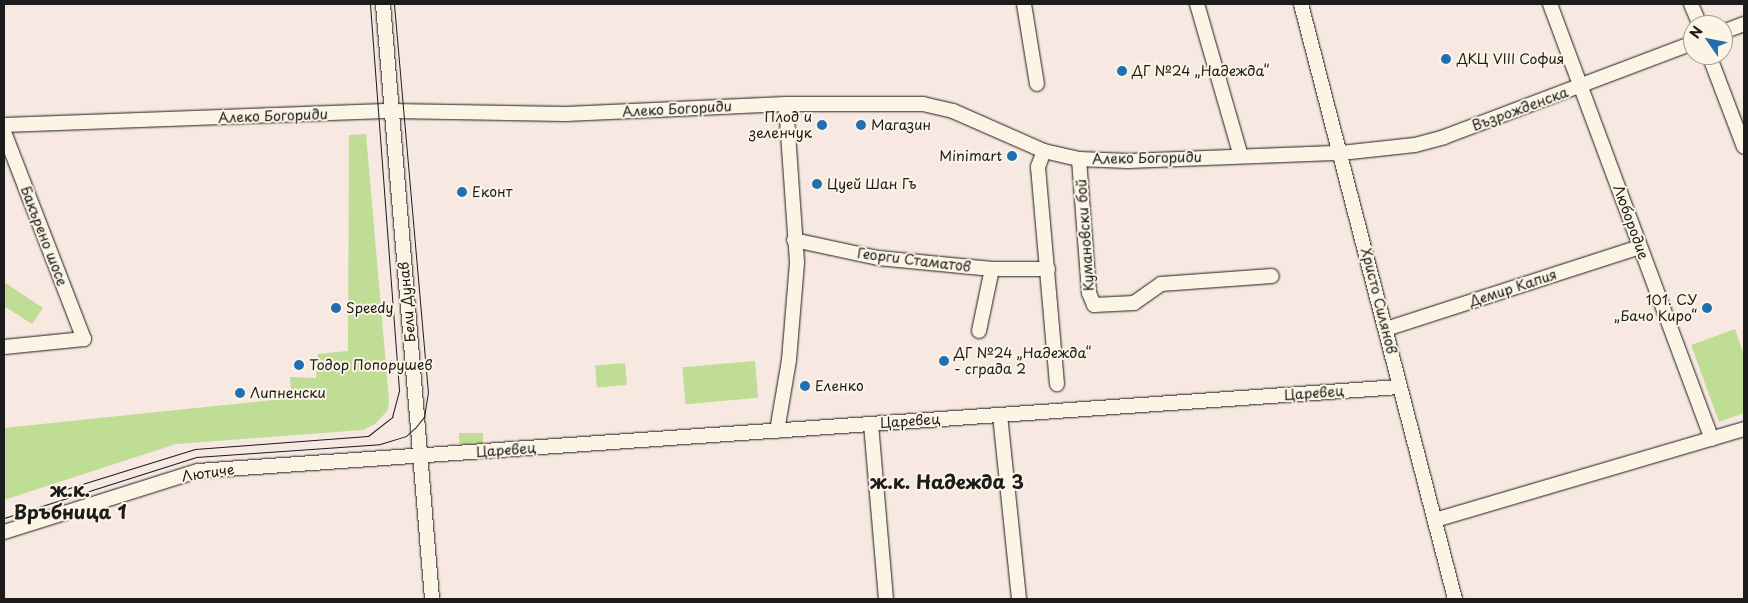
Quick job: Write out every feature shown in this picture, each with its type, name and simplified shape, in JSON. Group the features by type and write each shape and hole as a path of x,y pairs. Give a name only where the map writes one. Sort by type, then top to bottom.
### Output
{"street":[{"name":"Бели Дунав","path":"383,4 432,599"},
{"path":"1024,4 1037,84"},
{"path":"1197,4 1241,156"},
{"name":"Христо Силянов","path":"1301,4 1456,599"},
{"name":"Любородие","path":"1550,4 1712,439"},
{"name":"Възрожденска","path":"1341,153 1415,145 1581,87 1683,47"},
{"path":"1713,65 1744,147"},
{"name":"Алеко Богориди","path":"4,125 392,111 566,114 786,104 938,106 1044,151 1079,159 1341,153"},
{"path":"777,430 791,346 797,262 786,104"},
{"name":"Бакърено шосе","path":"4,132 84,340 4,348"},
{"path":"1044,151 1038,167 1057,384"},
{"name":"Кумановски бой","path":"1079,159 1089,293 1094,305 1134,303 1161,284 1272,276"},
{"name":"Георги Стаматов","path":"794,240 878,258 992,269 1048,269"},
{"name":"Демир Капия","path":"1386,330 1640,247"},
{"path":"979,331 992,269"},
{"name":"Царевец","path":"420,456 1400,387"},
{"path":"1000,415 1019,599"},
{"path":"871,424 886,599"},
{"path":"1435,520 1744,429"},
{"name":"Лютиче","path":"4,532 198,471 420,456"}],"green space":[{"path":"366,134 389,400 388,410 375,424 363,430 176,444 4,500 4,428 292,398 290,377 316,378 318,354 348,351 349,135"},
{"path":"4,282 43,308 32,324 4,306"},
{"path":"1735,329 1744,355 1744,413 1719,422 1691,345"},
{"path":"755,361 758,398 686,404 682,367"},
{"path":"625,363 627,385 597,388 595,366"},
{"path":"459,433 483,433 483,444 459,444"}],"tram line":[{"path":"66,489 195,449 368,436 392,417 399,390 370,4"},
{"path":"4,518 196,457 380,444 406,436 424,417 428,393 394,4"}],"place":[{"name":"ДКЦ VIII София","path":"1446,59"},
{"name":"ДГ №24 „Надежда“","path":"1122,71"},
{"name":"Плод и зеленчук","path":"822,125"},
{"name":"Магазин","path":"861,125"},
{"name":"Minimart","path":"1012,156"},
{"name":"Цуей Шан Гъ","path":"817,184"},
{"name":"Еконт","path":"462,192"},
{"name":"Speedy","path":"336,308"},
{"name":"101. СУ „Бачо Киро“","path":"1707,308"},
{"name":"ДГ №24 „Надежда“ - сграда 2","path":"944,361"},
{"name":"Тодор Попорушев","path":"299,365"},
{"name":"Еленко","path":"805,386"},
{"name":"Липненски","path":"240,393"}],"district":[{"name":"ж.к. Надежда 3","path":"947,482"},
{"name":"ж.к. Връбница 1","path":"70,501"}]}
